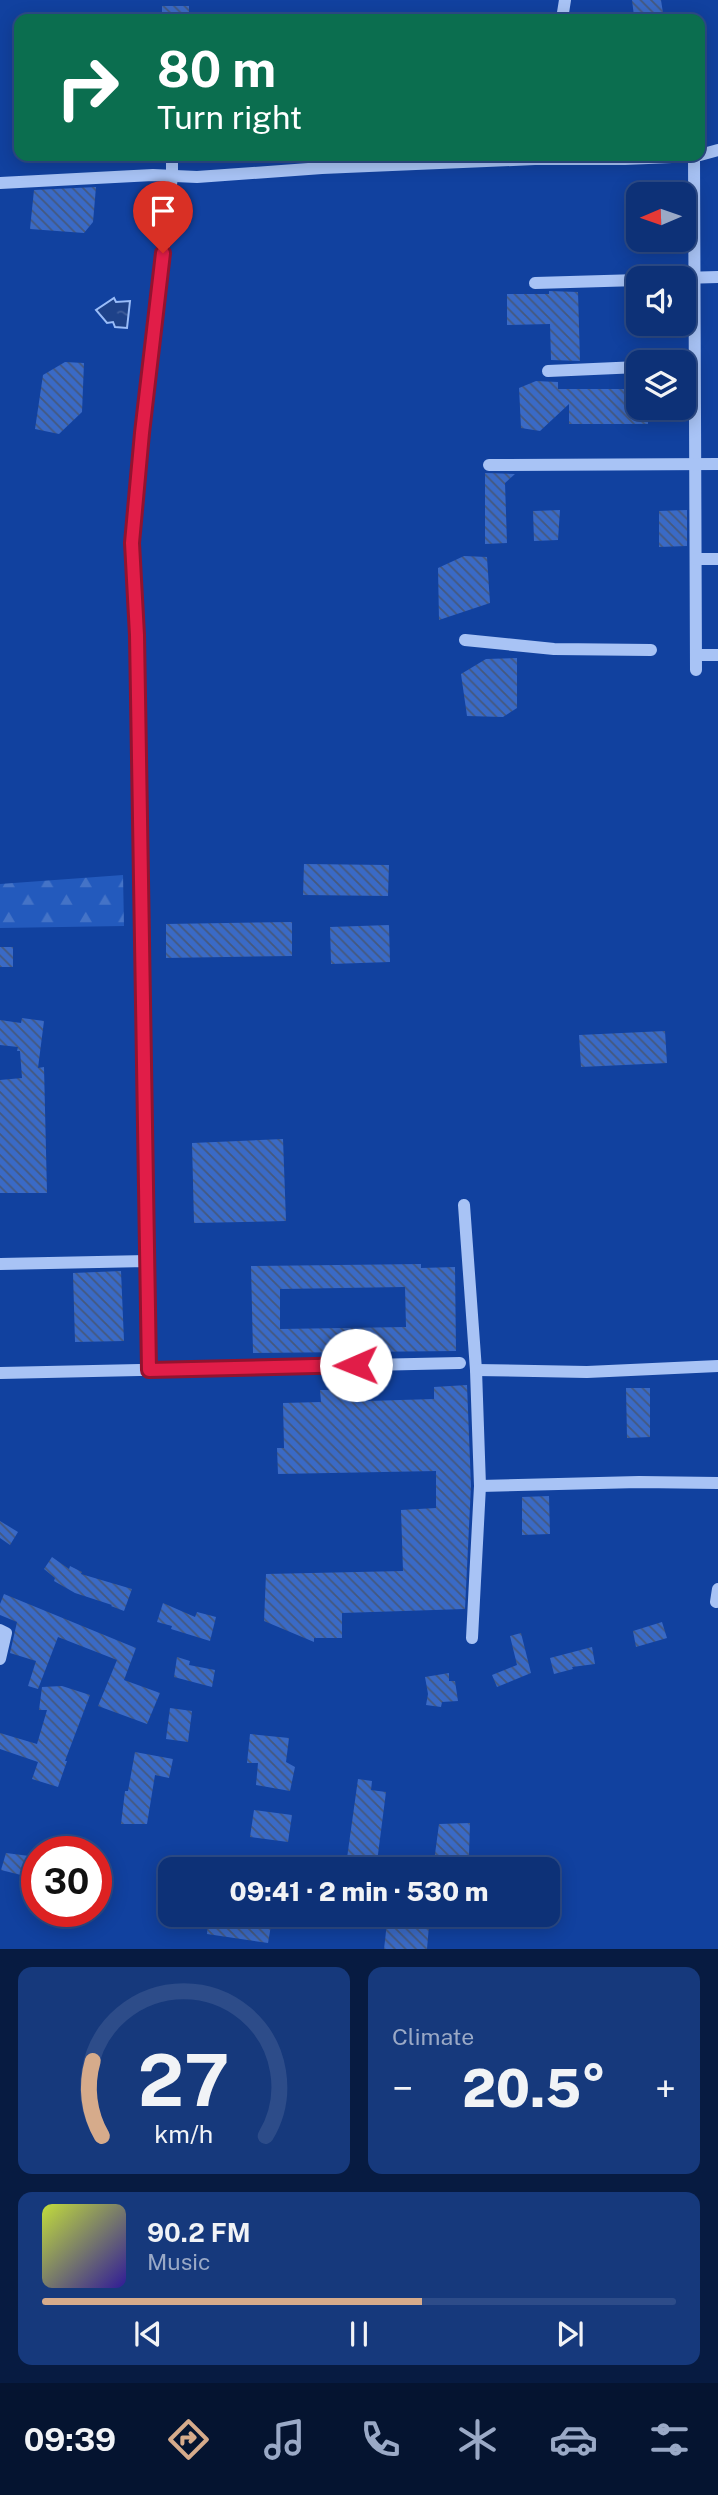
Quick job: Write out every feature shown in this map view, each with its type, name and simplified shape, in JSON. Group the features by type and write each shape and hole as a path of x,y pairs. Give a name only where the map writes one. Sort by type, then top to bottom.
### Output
{"street":[{"path":"149,1370 137,635 132,543 172,161"},
{"path":"0,183 197,177 458,161"},
{"path":"689,266 694,161"},
{"path":"696,278 718,277"},
{"path":"535,283 626,280"},
{"path":"548,371 626,368"},
{"path":"693,420 696,670"},
{"path":"489,465 718,464"},
{"path":"696,559 718,559"},
{"path":"465,640 554,649 651,650"},
{"path":"696,655 718,654"},
{"path":"464,1205 476,1370 480,1486 472,1638"},
{"path":"0,1264 147,1261"},
{"path":"0,1373 460,1363"},
{"path":"476,1370 587,1372 718,1366"},
{"path":"480,1486 718,1483"},
{"path":"0,1630 6,1633 0,1659"}],"green space":[{"path":"123,875 124,926 0,928 0,884"}],"water":[{"path":"114,298 116,302 130,301 127,328 115,327 113,322 107,323 96,310"}],"building":[{"path":"632,0 661,0 663,13 634,14"},
{"path":"162,6 189,6 189,14 162,14"},
{"path":"96,187 93,222 84,233 30,229 34,190"},
{"path":"549,291 578,292 580,361 551,360 550,324 507,325 507,294 549,294"},
{"path":"65,362 84,363 82,412 59,434 35,429 43,375"},
{"path":"536,381 558,382 558,389 626,389 626,420 648,420 648,424 569,424 569,404 540,431 521,428 519,388"},
{"path":"485,473 515,474 505,483 507,543 485,544"},
{"path":"560,510 558,540 534,541 533,511"},
{"path":"687,510 687,546 659,547 659,511"},
{"path":"464,556 487,557 490,603 439,620 438,568"},
{"path":"517,658 517,708 503,717 467,716 461,674 486,659"},
{"path":"304,864 389,865 388,896 303,895"},
{"path":"292,922 292,956 166,958 166,924"},
{"path":"389,925 390,962 331,964 330,927"},
{"path":"0,947 13,947 13,967 0,967"},
{"path":"22,1018 44,1021 38,1068 44,1067 47,1193 0,1193 0,1080 22,1078 18,1047 0,1045 0,1020 21,1023"},
{"path":"665,1031 667,1063 581,1067 579,1035"},
{"path":"283,1139 286,1221 194,1223 192,1143"},
{"path":"421,1264 421,1268 455,1267 456,1351 253,1353 251,1266","holes":["405,1287 406,1327 280,1329 280,1289"]},
{"path":"121,1271 124,1341 75,1342 73,1273"},
{"path":"467,1385 471,1486 465,1609 342,1613 342,1638 314,1638 314,1642 264,1621 266,1574 403,1571 401,1510 436,1508 436,1471 278,1474 277,1448 284,1448 283,1403 321,1402 320,1390 366,1390 366,1401 434,1399 434,1387"},
{"path":"626,1388 650,1388 650,1437 627,1438"},
{"path":"549,1496 550,1534 522,1535 522,1497"},
{"path":"0,1521 18,1532 10,1545 0,1538"},
{"path":"52,1557 69,1569 70,1566 82,1572 81,1574 132,1589 124,1611 75,1593 54,1581 55,1578 44,1569"},
{"path":"4,1594 136,1648 124,1680 160,1693 147,1724 98,1706 117,1660 58,1637 38,1689 28,1686 36,1661 10,1653 17,1622 0,1615"},
{"path":"163,1603 195,1617 197,1612 216,1617 210,1641 157,1622"},
{"path":"662,1622 667,1638 636,1647 633,1631"},
{"path":"521,1633 531,1673 497,1687 492,1675 517,1665 510,1636"},
{"path":"592,1647 595,1664 572,1667 573,1669 554,1674 550,1658"},
{"path":"177,1657 190,1661 189,1665 215,1670 212,1687 174,1677"},
{"path":"449,1673 449,1681 455,1681 458,1701 442,1702 441,1707 426,1705 428,1694 425,1677"},
{"path":"62,1686 90,1695 58,1787 32,1779 38,1762 0,1749 0,1733 37,1744 47,1710 39,1710 42,1687"},
{"path":"170,1708 192,1711 188,1742 166,1739"},
{"path":"250,1734 289,1738 286,1762 295,1767 290,1791 256,1785 258,1763 247,1763"},
{"path":"135,1752 173,1759 169,1778 155,1775 147,1824 121,1824 125,1791 128,1791"},
{"path":"358,1779 372,1781 371,1790 386,1792 378,1857 347,1857"},
{"path":"254,1810 292,1815 288,1842 250,1837"},
{"path":"470,1823 469,1855 480,1857 435,1857 439,1824"},
{"path":"6,1853 21,1855 21,1875 1,1870"},
{"path":"208,1927 271,1927 268,1943 207,1934"},
{"path":"387,1927 429,1927 427,1949 384,1949"}],"route":[{"path":"163,253 132,543 137,635 149,1370 356,1365"}]}
